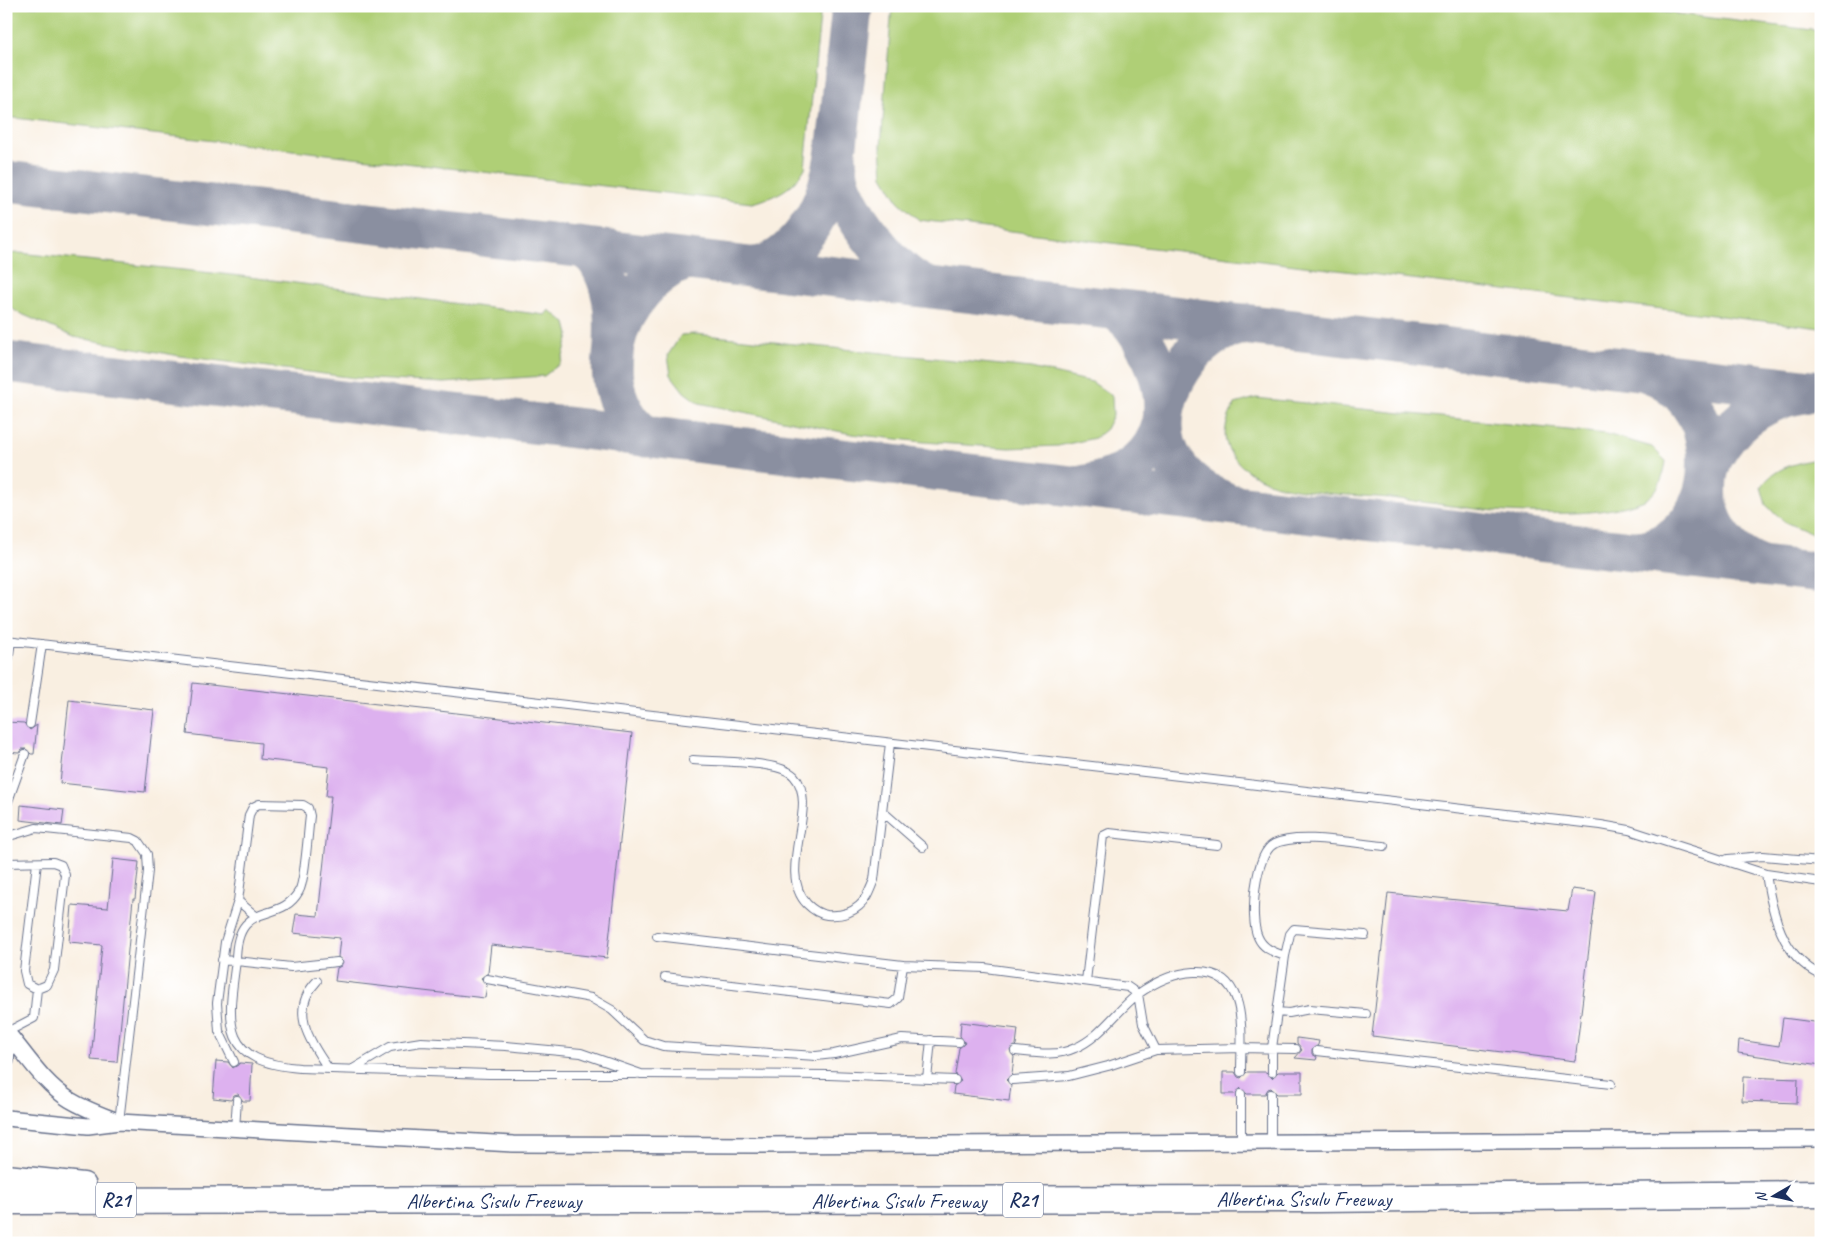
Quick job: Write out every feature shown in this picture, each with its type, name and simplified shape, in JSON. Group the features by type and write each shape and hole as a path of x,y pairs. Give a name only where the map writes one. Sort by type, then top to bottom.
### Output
{"highway":[{"path":"6,1178 225,1199"},
{"name":"Albertina Sisulu Freeway","path":"6,1201 225,1199 638,1202 1297,1200 1821,1194"}],"street":[{"path":"7,1031 38,1072 61,1093 72,1101 119,1122"},
{"path":"6,1060 7,1031"},
{"path":"6,1118 88,1126 119,1122 513,1144 772,1145 1821,1139"}],"lane":[{"path":"6,674 9,640 1601,825 1629,830 1766,874 1821,882"},
{"path":"30,724 42,644"},
{"path":"693,760 770,766 786,769 794,776 803,792 795,865 796,886 801,897 822,914 834,916 847,913 860,906 874,880 890,743"},
{"path":"6,807 25,754"},
{"path":"234,1062 223,1042 217,1023 217,1003 222,960 227,931 238,901 249,815 253,807 266,802 303,805 308,808 310,816 301,890 289,902 257,917 245,925 238,935 229,1010 230,1022 234,1034 247,1053 256,1059 282,1066 489,1074 829,1075 955,1080"},
{"path":"882,811 923,847"},
{"path":"6,837 36,828 122,835 138,841 148,854 148,871 119,1122"},
{"path":"1086,981 1103,836 1109,833 1217,845"},
{"path":"1285,956 1268,949 1262,944 1254,926 1260,865 1264,853 1273,844 1302,838 1384,846"},
{"path":"1726,860 1763,856 1821,861"},
{"path":"6,863 53,862 61,865 66,881 54,970 47,985 37,989 27,984 24,971 37,863"},
{"path":"1766,874 1771,906 1786,943 1803,965 1821,975"},
{"path":"238,901 257,917"},
{"path":"1272,1072 1272,1048 1285,956 1290,934 1294,929 1365,935"},
{"path":"657,936 903,965 985,968 1128,987 1138,994 1143,1024 1156,1050"},
{"path":"222,960 291,967 337,962"},
{"path":"666,977 891,1004 897,1001 898,998 903,965"},
{"path":"1015,1050 1041,1054 1074,1049 1088,1041 1105,1027 1138,994 1165,978 1184,973 1204,972 1222,977 1231,984 1240,1011 1241,1072"},
{"path":"487,979 590,998 612,1010 644,1040 663,1046 816,1056 852,1050 886,1040 902,1038 959,1042"},
{"path":"317,981 306,995 302,1004 303,1015 305,1029 328,1068"},
{"path":"7,1031 33,1020 37,989"},
{"path":"1277,1012 1289,1013 1310,1009 1366,1014"},
{"path":"927,1079 931,1040"},
{"path":"354,1069 390,1047 421,1042 506,1046 581,1054 641,1074"},
{"path":"1012,1080 1046,1079 1088,1072 1156,1050 1296,1049"},
{"path":"1317,1051 1611,1084"},
{"path":"1241,1094 1241,1142"},
{"path":"1271,1142 1272,1094"},
{"path":"235,1129 237,1100"}],"green space":[{"path":"6,6 821,6 805,168 795,181 783,191 752,203 6,117"},
{"path":"892,6 1610,6 1821,31 1821,328 919,220 898,201 883,176 881,146"},
{"path":"19,253 241,276 545,315 549,310 566,323 569,335 561,363 544,376 444,383 356,378 180,356 74,337 17,312 6,304 6,254"},
{"path":"695,334 1031,368 1092,382 1112,396 1113,415 1106,429 1095,438 1058,446 1009,448 924,442 852,434 699,403 684,392 671,375 668,355 681,335"},
{"path":"1256,398 1606,434 1652,447 1666,461 1664,473 1656,490 1642,501 1601,511 1572,513 1494,511 1304,490 1277,485 1255,476 1233,457 1228,449 1225,433 1235,404"},
{"path":"1821,458 1821,538 1785,522 1766,505 1761,487 1773,474 1788,466"}],"building":[{"path":"193,683 632,733 607,958 491,945 488,973 481,978 487,985 485,998 335,981 337,968 343,962 338,957 340,938 293,933 296,914 318,916 331,796 326,796 329,767 260,759 261,743 187,734"},
{"path":"69,700 154,710 145,792 60,783"},
{"path":"6,722 24,723 30,730 37,725 34,754 31,754 26,749 22,749 19,753 6,752"},
{"path":"21,805 64,810 62,825 20,820"},
{"path":"113,859 139,862 135,899 133,899 117,1062 91,1060 102,945 69,942 72,905 108,908"},
{"path":"1572,889 1596,892 1575,1061 1372,1036 1388,893 1568,911"},
{"path":"1783,1018 1821,1023 1821,1065 1738,1053 1739,1040 1779,1046"},
{"path":"961,1022 1018,1029 1016,1045 1010,1050 1014,1057 1012,1074 1006,1080 1011,1085 1009,1101 953,1094 954,1086 961,1081 955,1074 959,1048 965,1043 960,1036"},
{"path":"1297,1038 1319,1041 1318,1045 1312,1050 1312,1054 1317,1057 1316,1060 1295,1058 1302,1050 1297,1043"},
{"path":"216,1061 228,1062 233,1068 240,1063 252,1064 250,1101 243,1101 238,1094 234,1095 231,1100 213,1098"},
{"path":"1223,1072 1235,1072 1241,1078 1247,1072 1266,1072 1272,1078 1278,1072 1302,1072 1302,1094 1277,1094 1271,1088 1265,1094 1247,1094 1241,1088 1235,1094 1223,1094"},
{"path":"1743,1077 1798,1079 1797,1103 1742,1101"}],"taxiway":[{"path":"754,267 772,262 788,251 803,236 823,201 834,163 852,6"},
{"path":"836,155 836,164 842,189 867,232 905,274 918,283 931,288"},
{"path":"6,181 1821,391"},
{"path":"579,247 594,255 607,279 612,297 614,316 612,370 615,388 620,404 628,419 646,437"},
{"path":"615,342 625,316 641,292 663,272 688,260"},
{"path":"1082,486 1109,479 1131,468 1147,453 1158,435 1163,415 1163,393 1157,369 1145,344 1127,319 1112,309"},
{"path":"1225,502 1197,487 1175,464 1166,445 1163,427 1165,407 1171,387 1181,369 1194,352 1209,338 1227,329 1245,324"},
{"path":"6,362 1821,573"},
{"path":"1647,372 1670,383 1680,392 1695,412 1705,436 1708,462 1707,502 1713,523 1733,550 1742,557 1762,566"},
{"path":"1634,551 1658,546 1678,534 1686,526 1699,505 1713,457 1721,444 1740,423 1762,406 1775,400 1804,393"}]}
